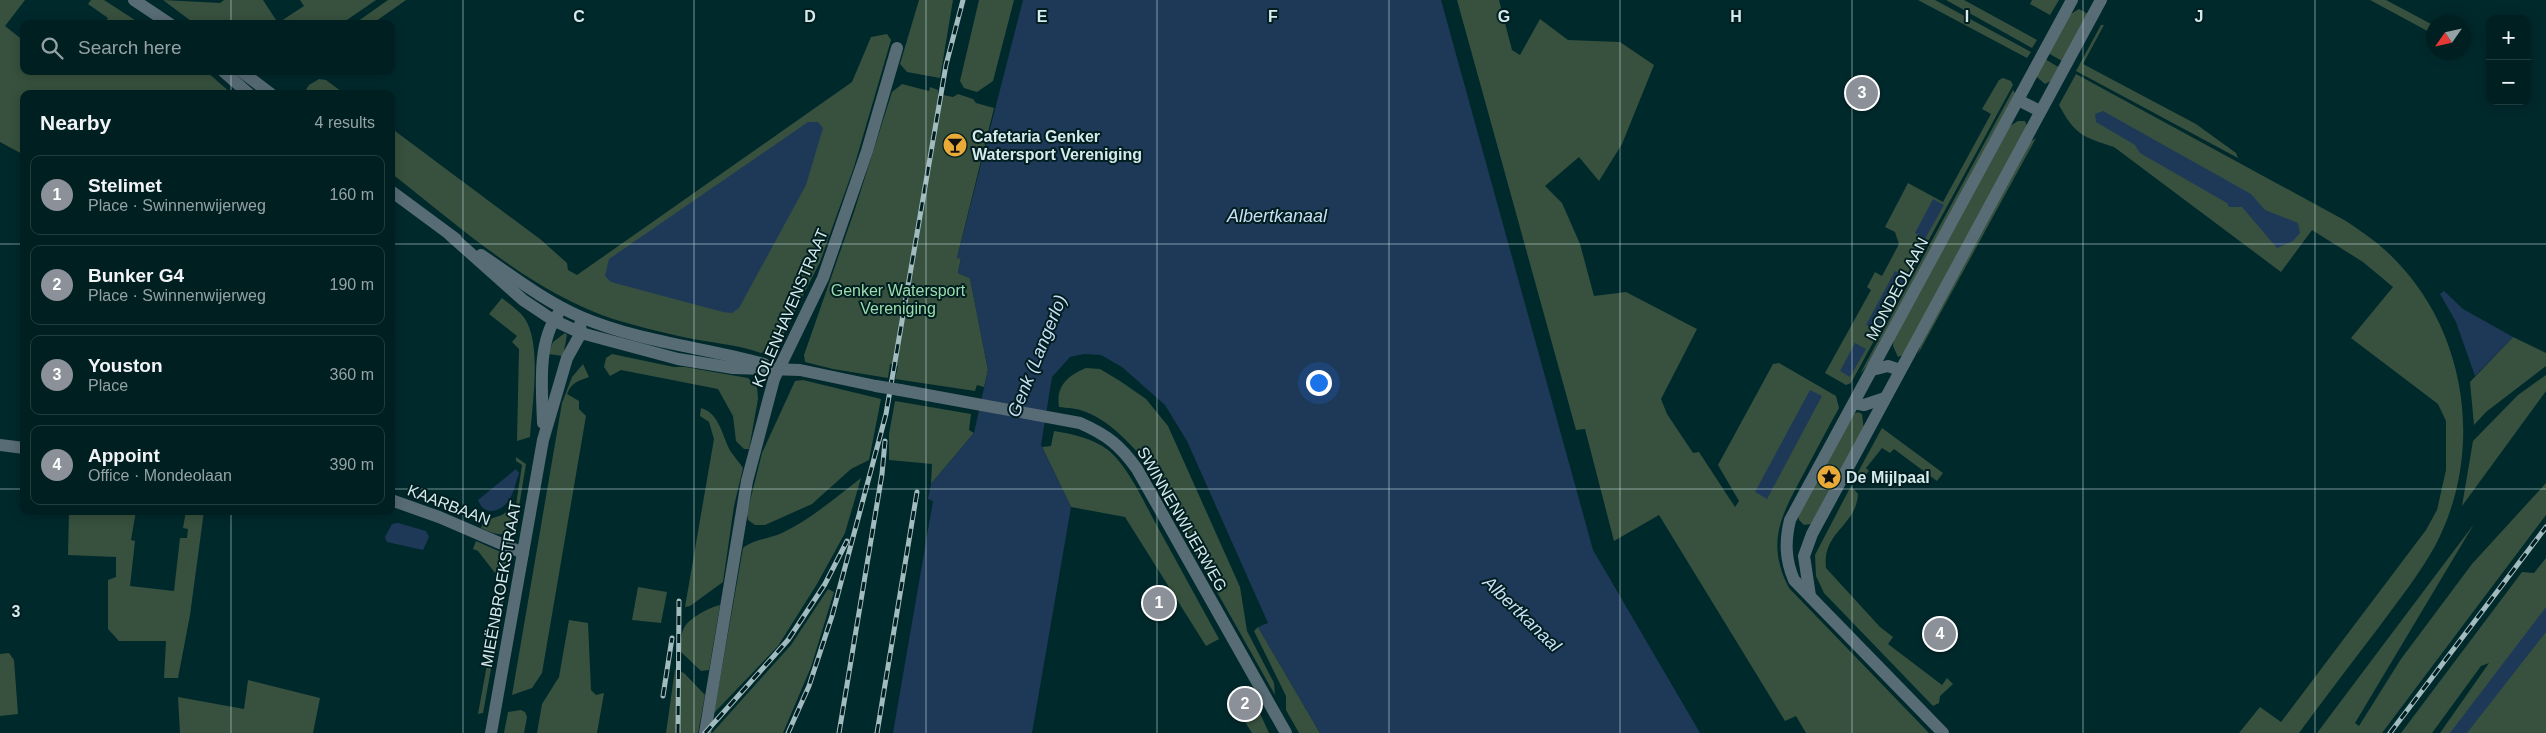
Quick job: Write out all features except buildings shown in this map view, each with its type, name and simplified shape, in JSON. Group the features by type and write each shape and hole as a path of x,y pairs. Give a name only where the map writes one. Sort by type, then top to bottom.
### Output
{"street":[{"path":"134,0 164,20"},
{"name":"MONDEOLAAN","path":"1942,733 1794,580 1788,565 1787,533 1790,520 2072,0"},
{"path":"1810,596 1804,556 1812,534 2101,0"},
{"name":"KOLENHAVENSTRAAT","path":"705,733 747,481 779,368 823,278 867,152 897,48"},
{"path":"228,75 244,90"},
{"path":"246,75 265,90"},
{"path":"2018,100 2040,111"},
{"name":"SWINNENWIJERWEG","path":"395,194 450,236 530,290 580,317 634,335 678,346 735,355 779,368"},
{"name":"SWINNENWIJERWEG","path":"450,236 523,300 553,320 581,333 678,359 733,368 800,370 876,386 1058,418 1080,423 1102,433 1123,449 1137,469 1286,733"},
{"name":"MIEËNBROEKSTRAAT","path":"543,440 544,356 553,320 562,308"},
{"path":"580,317 581,333"},
{"name":"MIEËNBROEKSTRAAT","path":"490,733 543,440 567,358 581,333"},
{"path":"1872,370 1888,366 1900,370"},
{"path":"1854,403 1864,405 1885,398"},
{"path":"0,445 20,448"},
{"name":"KAARBAAN","path":"395,501 439,517 523,553"}],"green space":[{"path":"0,0 25,0 5,26 20,38 20,75 211,75 227,90 20,90 20,153 0,142"},
{"path":"91,0 104,0 135,20 107,20 108,18 88,4"},
{"path":"163,0 220,3 224,0 263,0 276,20 190,20"},
{"path":"300,0 376,0 347,20 283,20 304,6"},
{"path":"388,0 406,0 378,20 360,20"},
{"path":"919,0 953,0 940,78 907,72 900,64"},
{"path":"979,0 1014,0 993,81 977,92 964,88 960,81"},
{"path":"1457,0 1499,0 1512,50 1520,55 1540,19 1568,40 1620,42 1654,65 1622,144 1599,181 1579,157 1545,186 1562,203 1580,244 1594,296 1626,292 1697,329 1661,399 1667,414 1693,453 1699,452 1735,507 1739,501 1718,465 1773,364 1779,363 1836,396 1839,408 1783,515 1777,542 1782,572 1789,588 1929,733 1806,733 1796,716 1785,721 1659,515 1614,541 1585,429 1576,430"},
{"path":"1918,0 1935,0 2031,52 2027,58"},
{"path":"1946,0 1964,0 2037,40 2032,48"},
{"path":"2032,0 2059,0 2050,15 2030,4"},
{"path":"2370,0 2386,0 2426,21 2426,30"},
{"path":"2079,9 2088,14 2062,61 2048,53 2069,15"},
{"path":"2101,25 2104,25 2083,64 2196,124 2236,153 2238,158 2076,71"},
{"path":"887,34 891,40 854,167 820,262 780,341 772,349 761,353 648,329 613,319 582,307 524,275 470,236 395,176 395,131 540,239 567,263 568,270 577,275 852,82 871,37"},
{"path":"2045,59 2060,68 2051,81 2045,84 2037,77 2037,72"},
{"path":"2076,74 2346,221 2371,238 2413,280 2435,314 2450,351 2460,390 2463,430 2460,470 2451,509 2435,546 2415,578 2299,733 2239,733 2260,707 2281,722 2426,530 2437,510 2446,470 2446,421 2438,404 2351,338 2393,287 2363,262 2312,230 2281,272 2114,147 2087,137 2075,129 2059,105"},
{"path":"2003,78 2011,81 2013,85 1851,383 1846,385 1825,373 1871,290 1867,287 1875,272 1882,276 1899,244 1895,232 1885,227 1908,183 1943,202 1991,114 1982,109 1999,80"},
{"path":"319,79 326,80 340,90 306,90 309,85"},
{"name":"Genker Watersport Vereniging","path":"902,84 929,91 930,87 938,90 938,94 953,97 958,94 973,99 976,103 994,108 957,258 961,258 958,273 970,278 988,370 984,387 977,385 975,391 895,379 898,366 890,364 888,378 833,369 805,362 804,355 854,212 892,92"},
{"path":"2013,90 2016,95 1871,361 1860,374"},
{"path":"2018,121 2025,121 2027,126 1903,355 1898,357 1893,346 1894,338 2010,126"},
{"path":"2036,138 1918,354 1924,335 2030,142"},
{"path":"502,298 525,319 530,330 535,360 530,437 517,441 519,349 512,342 517,336 489,314"},
{"path":"565,333 567,335 563,356 548,354 553,342"},
{"path":"2513,337 2546,353 2546,366 2486,412 2474,425 2470,382"},
{"path":"612,354 674,367 685,367 748,378 757,387 758,399 749,449 744,449 736,441 733,416 718,389 621,370 610,376 604,367 606,358"},
{"path":"583,364 589,377 573,384 567,394 579,401 579,409 586,416 542,673 532,688 512,695 562,403 572,377"},
{"path":"1086,368 1100,369 1146,399 1168,426 1240,587 1247,631 1274,683 1275,695 1140,455 1121,435 1099,418 1080,410 1059,407 1059,393 1064,383 1068,378"},
{"path":"2546,375 2546,391 2462,506 2473,441 2518,395"},
{"path":"803,380 881,399 869,460 851,469 812,504 765,525 755,525 748,520 747,513 762,453 795,381"},
{"path":"895,401 971,414 969,430 974,433 931,484 932,464 889,460 889,434"},
{"path":"701,408 716,420 731,452 743,468 734,506 723,582 690,606 685,607 714,439 709,422 700,416"},
{"path":"1858,412 1862,414 1864,431 1811,524 1804,525 1799,520 1798,515 1852,415"},
{"path":"1882,428 1943,473 1937,481 1894,449 1890,453 1882,448 1866,468 1869,471 1862,479 1857,474"},
{"path":"1054,431 1075,435 1095,442 1108,450 1122,465 1141,495 1219,639 1206,646 1125,517 1071,507 1042,447 1051,446"},
{"path":"516,457 526,464 515,531 502,534 481,528 484,521 502,515 516,505 522,465 516,461"},
{"path":"861,478 845,533 817,584 778,646 714,713 743,548 793,527 823,508"},
{"path":"2546,483 2546,515 2382,733 2317,733 2474,524 2355,723 2359,726 2401,659 2472,564"},
{"path":"1851,486 1858,494 1856,505 1852,514 1829,545 1826,556 1826,568 1880,627 1893,637 1888,644 1942,685 1947,678 1953,684 1940,696 1939,703 1933,706 1824,593 1816,576 1815,555"},
{"path":"69,515 135,515 131,540 135,541 130,586 174,591 180,538 187,538 188,529 183,528 185,515 203,515 190,615 178,678 164,678 166,641 119,641 108,629 108,580 116,577 116,557 68,555"},
{"path":"476,541 503,553 510,564 483,713 478,714 502,582 478,551 473,549"},
{"path":"2546,558 2546,733 2440,733 2489,663 2481,666 2432,733 2401,733 2522,572 2534,573"},
{"path":"638,587 667,592 661,623 632,620"},
{"path":"828,589 834,592 811,667 783,733 712,733 791,645"},
{"path":"720,605 709,670 701,671 681,652 682,634 687,624 695,617"},
{"path":"569,620 588,623 591,690 596,695 604,693 597,733 537,733 542,704 559,677"},
{"path":"1258,627 1320,733 1299,733 1286,710 1286,696 1254,631"},
{"path":"9,653 14,660 18,714 0,716 0,654"},
{"path":"675,669 684,673 705,695 698,733 666,733"},
{"path":"248,680 320,698 313,733 180,733 178,697 244,709"},
{"path":"1242,694 1252,696 1269,733 1252,733 1240,714 1229,714"},
{"path":"521,710 525,712 527,717 524,733 504,733 508,712"}],"water":[{"name":"Albertkanaal","path":"1023,0 1441,0 1593,550 1700,733 1320,733 1258,627 1268,623 1187,441 1165,405 1122,367 1101,355 1084,354 1070,357 1052,377 1041,445 1071,507 1032,733 893,733 933,501 928,499 931,484 974,433 988,370 970,278 958,273 961,259 957,258"},
{"path":"2103,111 2251,194 2265,210 2298,223 2300,233 2293,241 2277,248 2242,207 2229,207 2227,203 2140,153 2135,145 2096,122 2095,114"},
{"path":"808,122 818,122 823,128 806,185 739,308 732,313 723,312 611,282 605,276 609,259"},
{"path":"1933,199 1944,205 1925,239 1915,233"},
{"path":"1895,271 1906,277 1876,330 1866,325"},
{"path":"2444,291 2463,309 2513,337 2475,376 2456,322 2440,294"},
{"path":"1855,343 1866,349 1850,377 1840,371"},
{"path":"1810,390 1822,396 1767,499 1755,492"},
{"path":"516,469 519,473 514,490 506,504 493,511 484,509 478,500"},
{"path":"398,523 426,531 429,537 423,550 387,542 385,537 392,524"},
{"path":"2546,607 2546,632 2467,733 2450,733"}],"railway":[{"path":"788,733 809,686 832,616 886,414 946,65 963,0"},
{"path":"839,733 882,474 885,441"},
{"path":"877,733 917,492"},
{"path":"2390,733 2546,527"},
{"path":"705,733 788,640 825,584 847,541"},
{"path":"678,733 679,601"},
{"path":"663,696 672,638"}],"place":[{"name":"Youston","path":"1862,93"},
{"name":"Cafetaria Genker Watersport Vereniging","path":"955,145"},
{"name":"De Mijlpaal","path":"1829,477"},
{"name":"Stelimet","path":"1159,603"},
{"name":"Appoint","path":"1940,634"},
{"name":"Bunker G4","path":"1245,704"}],"water label":[{"name":"Genk (Langerlo)","path":"1037,356"}]}
